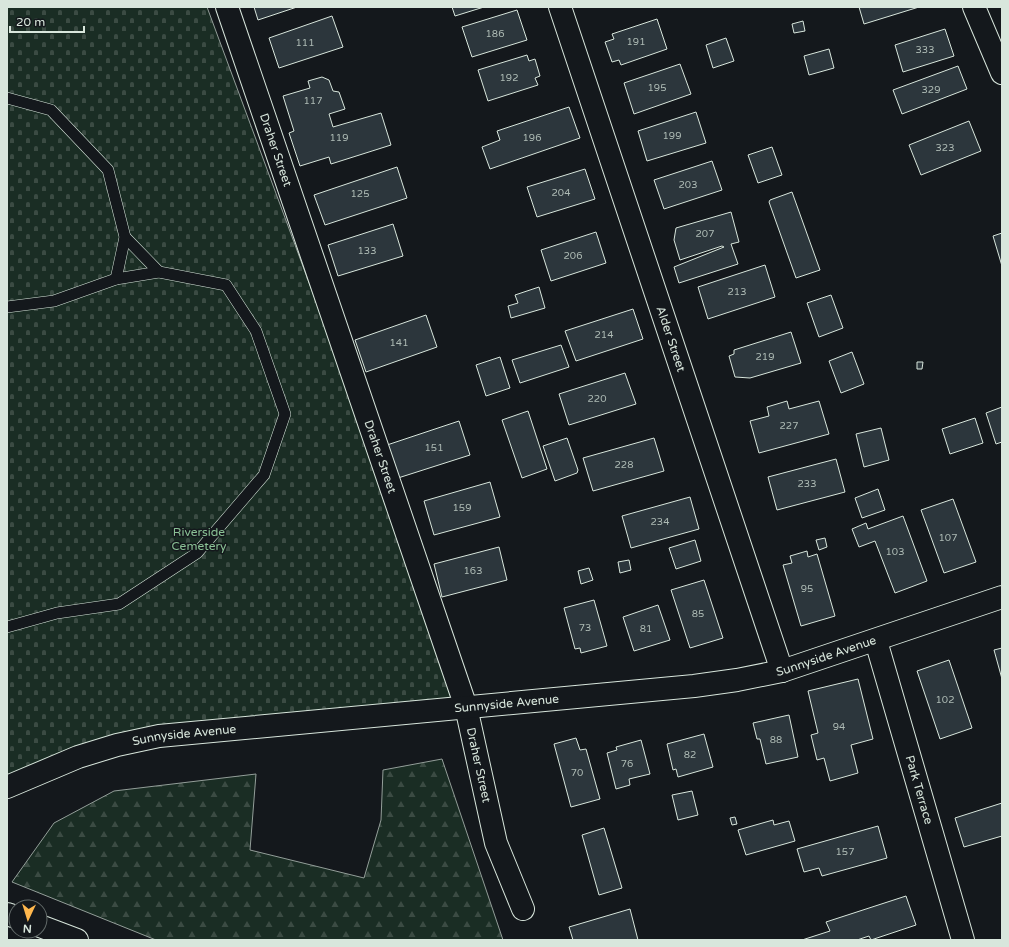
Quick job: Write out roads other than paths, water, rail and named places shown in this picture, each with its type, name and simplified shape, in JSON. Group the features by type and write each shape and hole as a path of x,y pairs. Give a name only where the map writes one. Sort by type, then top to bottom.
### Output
{"main road":[{"name":"Draher Street","path":"227,7 466,707 496,842 523,909"},
{"name":"Alder Street","path":"560,7 782,671"},
{"path":"974,7 1002,73"},
{"name":"Sunnyside Avenue","path":"7,787 78,757 117,745 159,736 694,686 737,680 782,671 1002,597"},
{"name":"Park Terrace","path":"876,640 962,940"},
{"path":"48,929 76,940"}],"lane":[{"path":"7,98 51,110 108,170 125,237 116,279"},
{"path":"125,237 160,272"},
{"path":"7,307 54,301 116,279 160,272 226,285 256,332 285,414 264,475 197,552 118,604 57,613 7,627"}],"park label":[{"name":"Riverside Cemetery","path":"199,539"}]}
